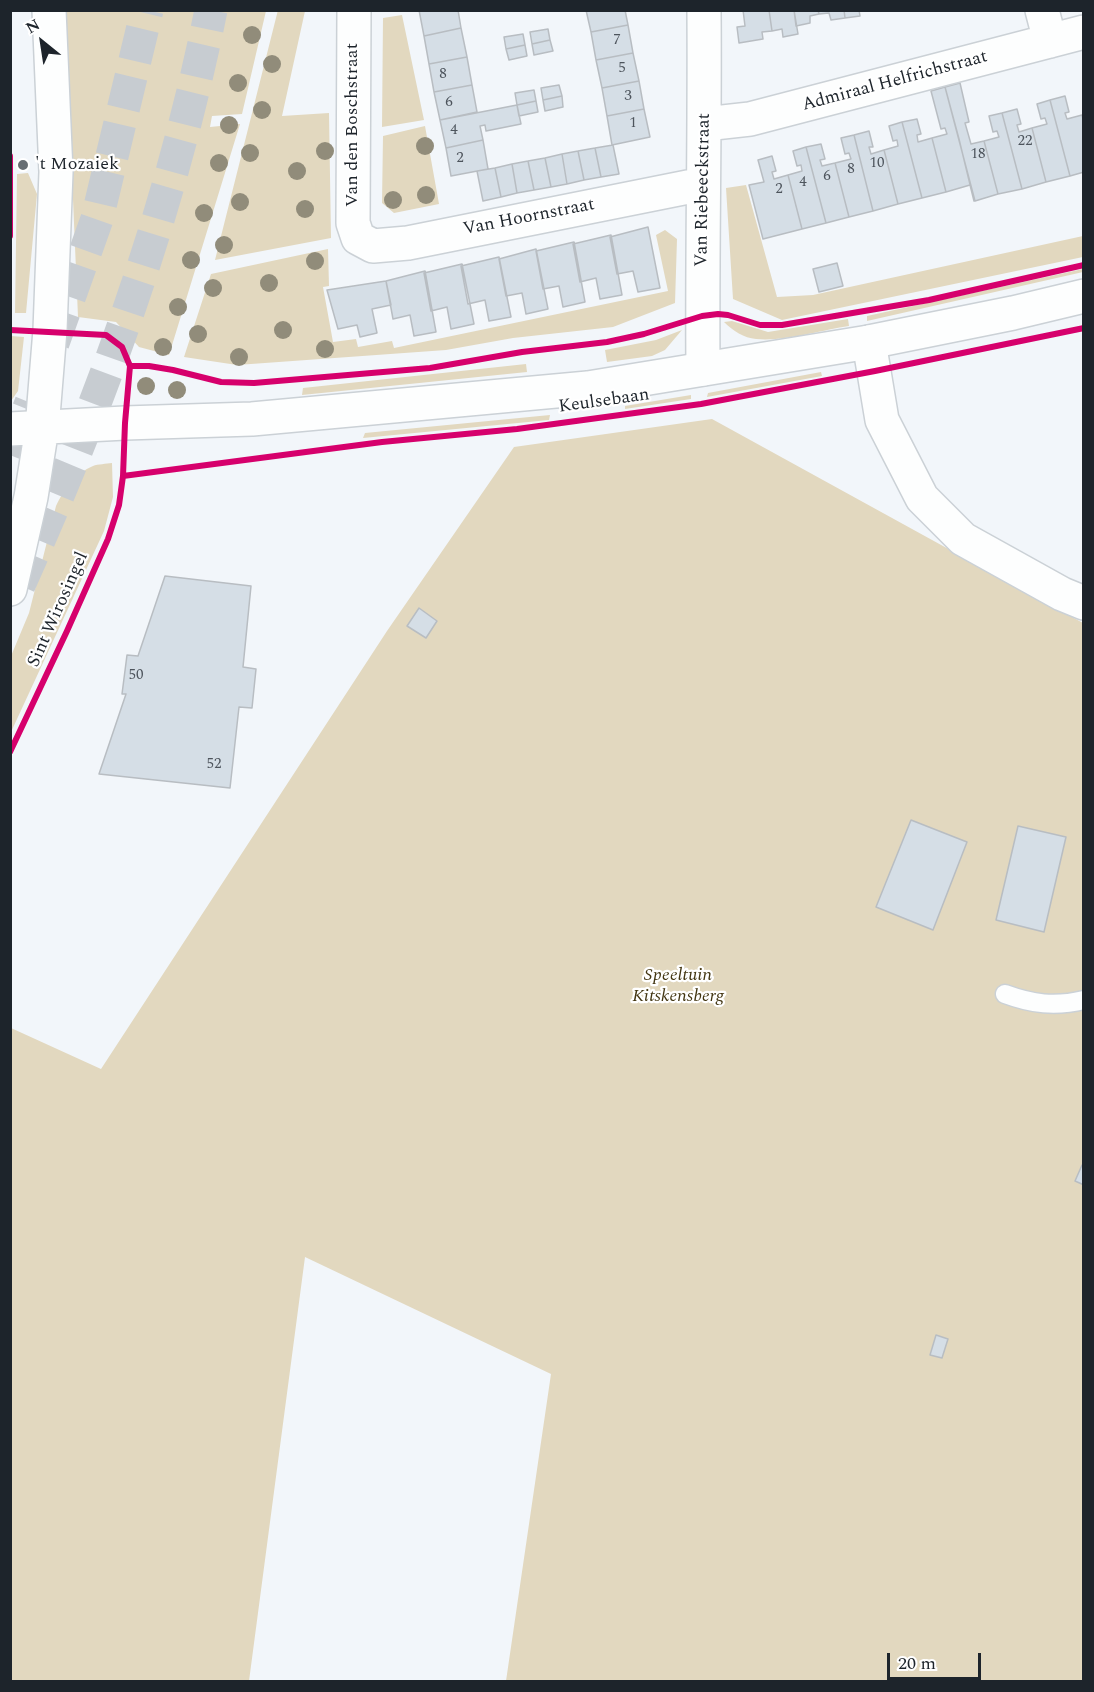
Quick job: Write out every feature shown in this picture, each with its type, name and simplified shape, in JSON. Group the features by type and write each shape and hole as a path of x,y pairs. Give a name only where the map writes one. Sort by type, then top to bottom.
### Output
{"street":[{"path":"10,589 31,497 26,428 49,342 56,172 49,10"},
{"name":"Van den Boschstraat","path":"354,10 352,201 353,223 358,238"},
{"name":"Van Riebeeckstraat","path":"702,369 704,10"},
{"name":"Admiraal Helfrichstraat","path":"705,124 750,119 1046,26 1083,32"},
{"name":"Van Hoornstraat","path":"358,238 373,246 408,243 702,184"},
{"name":"Keulsebaan","path":"26,428 252,419 588,388 869,342 1013,314 1083,296"},
{"path":"869,342 882,420 922,498 963,539 1062,594 1083,603"}],"lane":[{"path":"1005,994 1026,1002 1052,1005 1083,1000"}],"green space":[{"path":"278,10 305,11 282,116 329,113 331,238 215,260"},
{"path":"65,11 266,11 242,114 212,116 210,127 240,124 169,355 139,347 116,322 78,317"},
{"path":"402,15 424,120 382,127 383,18"},
{"path":"425,126 439,204 394,213 382,203 383,136"},
{"path":"28,173 37,194 26,313 15,313 17,174"},
{"path":"746,185 777,297 813,295 1083,236 1083,257 782,320 733,299 726,188"},
{"path":"665,230 677,239 675,303 613,327 513,338 446,350 237,365 184,357 211,274 328,249 329,286 323,287 333,342 356,339 358,347 392,341 394,348 668,291 656,235"},
{"path":"1083,269 1083,272 867,321 867,316"},
{"path":"848,319 849,326 767,339 743,336 724,322 732,321 768,332"},
{"path":"682,330 665,350 652,356 607,362 605,350 656,340"},
{"path":"11,336 24,337 18,391 11,401"},
{"path":"526,364 527,372 302,395 303,388"},
{"path":"821,372 822,376 707,397 708,393"},
{"path":"691,395 691,399 625,409 625,406"},
{"path":"550,415 549,420 363,438 365,433"},
{"name":"Speeltuin Kitskensberg","path":"712,419 1083,623 1083,1681 506,1681 551,1374 305,1257 249,1681 11,1682 11,1028 101,1069 387,631 514,447"},
{"path":"112,463 113,497 104,531 11,732 11,656 29,613 56,506 66,489 81,473 95,465"}],"building":[{"path":"419,10 458,10 461,28 424,36"},
{"path":"586,10 625,10 628,25 591,32"},
{"path":"743,10 769,10 772,31 762,32 763,39 739,43 737,27 745,26"},
{"path":"769,10 794,10 798,34 783,37 782,29 772,31"},
{"path":"794,10 818,10 819,14 810,16 810,23 796,26"},
{"path":"818,10 844,10 845,18 831,20 829,13 819,14"},
{"path":"844,10 859,10 860,16 845,18"},
{"path":"628,25 633,53 596,60 591,32"},
{"path":"461,28 467,57 429,64 424,36"},
{"path":"548,29 550,40 532,44 530,32"},
{"path":"523,34 525,45 506,49 504,37"},
{"path":"550,40 553,51 534,55 532,44"},
{"path":"525,45 527,56 509,60 506,49"},
{"path":"633,53 639,81 602,88 596,60"},
{"path":"467,57 472,85 434,92 429,64"},
{"path":"639,81 644,109 607,116 602,88"},
{"path":"960,83 969,122 965,123 971,144 984,141 998,194 975,201 945,87"},
{"path":"472,85 477,112 440,120 434,92"},
{"path":"559,85 562,96 543,100 541,88"},
{"path":"945,87 959,139 974,201 970,185 946,192 932,138 947,134 945,128 941,129 931,91"},
{"path":"534,90 536,101 517,105 515,93"},
{"path":"562,96 563,107 545,111 543,100"},
{"path":"1065,96 1069,112 1065,113 1067,119 1082,115 1084,123 1084,172 1070,176 1050,100"},
{"path":"1050,100 1070,176 1046,182 1032,128 1047,124 1045,118 1041,119 1037,104"},
{"path":"536,101 538,112 519,116 517,105"},
{"path":"517,105 521,124 486,131 485,125 480,126 483,140 446,148 440,120"},
{"path":"644,109 650,137 612,145 607,116"},
{"path":"1017,109 1021,124 1017,125 1019,132 1032,128 1046,182 1022,189 1002,113"},
{"path":"1002,113 1022,189 998,194 984,141 999,137 997,131 993,132 989,116"},
{"path":"917,119 921,134 917,135 918,142 932,138 946,192 922,198 902,122"},
{"path":"902,122 922,198 898,204 884,150 898,146 897,140 893,141 889,126"},
{"path":"869,131 873,147 869,147 871,154 884,150 898,204 873,211 854,135"},
{"path":"854,135 873,211 849,217 835,163 851,159 849,153 845,154 841,138"},
{"path":"483,140 488,169 451,176 446,148"},
{"path":"821,144 825,159 820,160 822,166 835,163 849,217 826,223 806,147"},
{"path":"613,145 619,174 601,177 595,148"},
{"path":"806,147 826,223 802,229 788,175 802,171 801,165 797,166 793,151"},
{"path":"595,148 601,177 584,180 578,151"},
{"path":"578,151 584,180 567,184 562,154"},
{"path":"562,154 567,184 551,187 545,158"},
{"path":"772,156 776,171 772,172 774,179 788,175 802,229 763,239 749,185 764,182 758,160"},
{"path":"545,158 551,187 534,190 528,161"},
{"path":"528,161 534,190 517,193 512,164"},
{"path":"512,164 517,193 501,197 495,168"},
{"path":"495,168 501,197 483,201 477,171"},
{"path":"648,227 660,288 638,292 633,271 617,274 610,237"},
{"path":"611,235 622,295 600,299 596,278 580,282 573,244"},
{"path":"574,242 585,302 563,307 559,286 543,289 536,251"},
{"path":"536,249 548,309 526,314 522,293 506,296 499,259"},
{"path":"499,257 511,317 489,321 485,300 468,304 461,266"},
{"path":"837,263 843,286 819,292 813,269"},
{"path":"462,264 474,324 451,329 447,307 431,311 424,273"},
{"path":"425,271 436,332 414,336 410,315 393,319 386,281"},
{"path":"386,281 391,305 372,309 377,333 360,337 357,325 338,329 327,290"},
{"path":"165,576 251,586 243,667 256,669 252,708 239,707 230,788 99,774 126,694 122,694 127,655 138,656"},
{"path":"419,608 437,621 426,638 407,626"},
{"path":"911,820 967,842 933,930 876,907"},
{"path":"1018,826 1066,837 1044,932 996,920"},
{"path":"1084,1165 1084,1185 1075,1181"},
{"path":"936,1335 948,1339 942,1358 930,1355"}],"tunnel":[{"path":"53,343 97,219 147,10"},
{"path":"19,585 78,446 131,303 176,158 211,10"},
{"path":"10,455 31,403"}],"cycle path":[{"path":"10,156 10,236"},
{"path":"130,366 173,370 221,382 254,383 430,368 522,352 607,342 644,334 702,316 718,314 760,325 782,325 929,300 1084,265"},
{"path":"123,476 382,442 517,429 701,404 1084,328"},
{"name":"Sint Wirosingel","path":"10,330 106,335 122,347 130,366 119,505 108,539 10,752"}],"place":[{"name":"'t Mozaiek","path":"23,165"}]}
